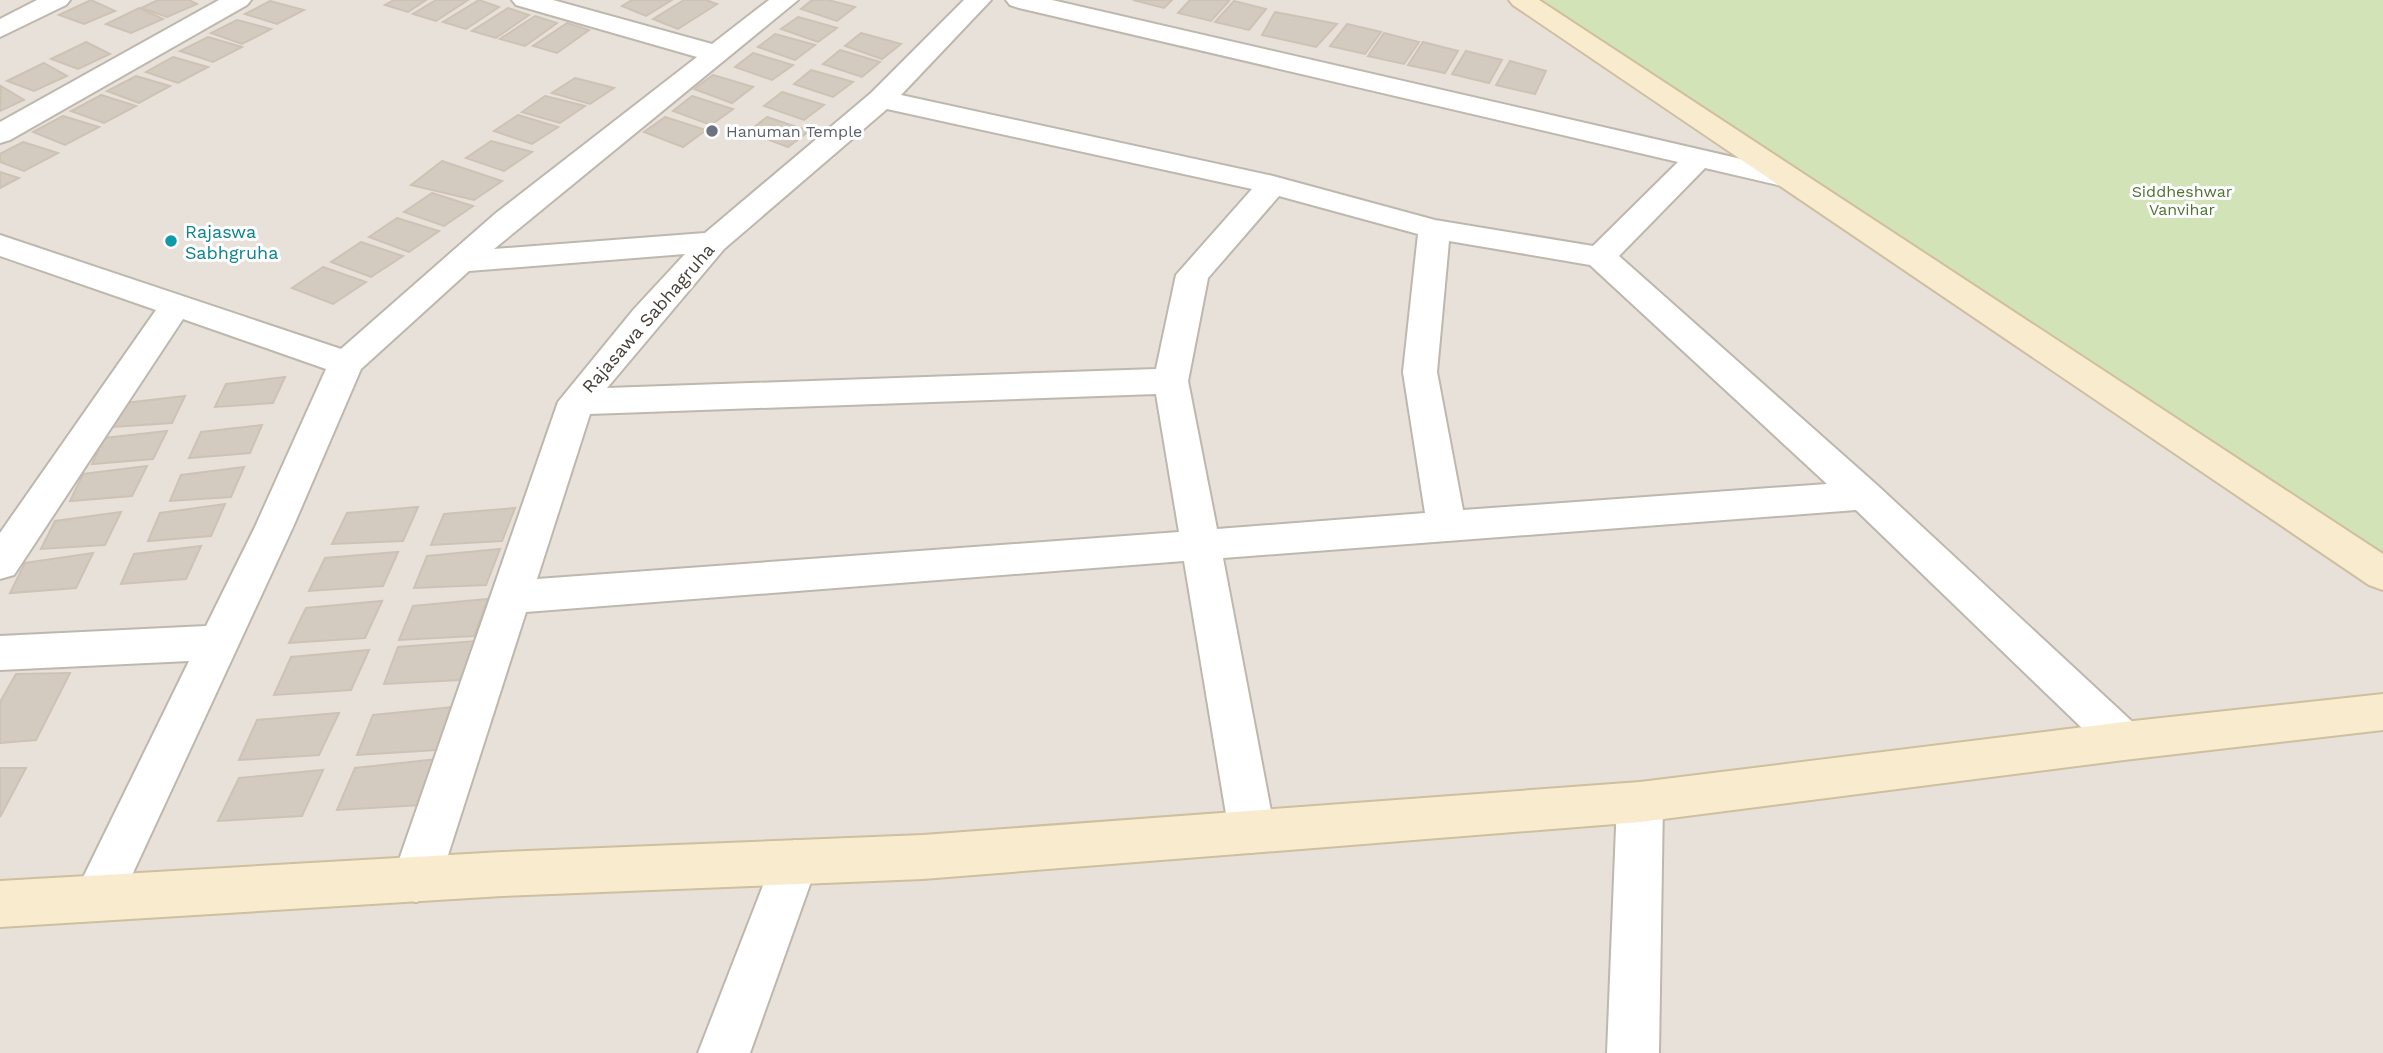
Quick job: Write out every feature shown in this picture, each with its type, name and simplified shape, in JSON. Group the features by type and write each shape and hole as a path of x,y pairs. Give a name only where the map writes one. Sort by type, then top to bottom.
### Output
{"street":[{"path":"0,29 57,0"},
{"path":"0,134 238,0"},
{"path":"525,0 717,54"},
{"path":"97,898 274,527 345,363 507,220 785,0"},
{"name":"Rajasawa Sabhagruha","path":"576,402 646,317 713,242 881,99 978,0"},
{"path":"1019,0 1791,179"},
{"path":"1522,0 2383,574"},
{"path":"881,99 1273,185 1434,229 1600,257 1864,495 2124,741"},
{"path":"1600,257 1698,158"},
{"path":"1252,832 1171,381 1192,275 1273,185"},
{"path":"1434,229 1420,372 1447,528"},
{"path":"463,261 713,242"},
{"path":"0,245 345,363"},
{"path":"0,564 176,305"},
{"path":"416,880 576,402 1171,381"},
{"path":"511,597 1864,495"},
{"path":"0,653 219,642"},
{"path":"0,904 416,880 923,857 1640,802 2124,741 2383,712"},
{"path":"1633,1053 1640,802"},
{"path":"724,1053 795,862"}],"shaded area":[{"path":"0,0 2383,0 2383,1053 0,1053"}],"green space":[{"name":"Siddheshwar Vanvihar","path":"1522,0 2383,0 2383,574"}],"building":[{"path":"91,0 115,11 84,24 59,15"},
{"path":"158,0 189,0 197,4 167,17 141,8"},
{"path":"394,0 426,0 408,12 385,5"},
{"path":"436,0 468,0 436,21 413,14"},
{"path":"479,0 499,7 466,29 443,22"},
{"path":"632,0 672,0 646,16 622,6"},
{"path":"684,0 706,0 717,4 678,29 653,19"},
{"path":"812,0 828,0 855,7 837,21 801,9"},
{"path":"1133,0 1172,0 1164,8"},
{"path":"1190,0 1229,1 1211,21 1178,13"},
{"path":"270,1 304,10 277,24 245,14"},
{"path":"1234,1 1266,9 1249,30 1215,22"},
{"path":"139,8 163,19 131,33 106,24"},
{"path":"508,8 529,15 496,38 472,31"},
{"path":"1275,12 1337,24 1316,47 1262,35"},
{"path":"535,16 557,23 525,46 500,39"},
{"path":"798,17 837,28 818,42 781,29"},
{"path":"237,20 271,29 242,44 211,33"},
{"path":"567,23 589,30 557,53 533,46"},
{"path":"1347,24 1381,32 1365,54 1330,46"},
{"path":"861,33 901,44 882,59 845,46"},
{"path":"1384,33 1419,42 1404,64 1368,56"},
{"path":"775,34 815,45 795,60 758,47"},
{"path":"208,37 242,47 213,62 180,51"},
{"path":"86,42 110,54 78,69 51,59"},
{"path":"1423,42 1458,51 1445,73 1408,65"},
{"path":"840,50 880,62 862,77 823,64"},
{"path":"1466,51 1502,60 1489,83 1452,74"},
{"path":"753,53 793,65 772,80 735,67"},
{"path":"173,57 208,67 178,83 146,72"},
{"path":"1510,61 1546,71 1535,94 1496,85"},
{"path":"44,63 67,76 34,91 7,81"},
{"path":"811,70 853,82 833,97 794,84"},
{"path":"713,75 753,87 732,103 694,89"},
{"path":"136,76 170,86 139,103 107,91"},
{"path":"575,78 614,88 590,104 552,93"},
{"path":"1,86 24,100 0,111"},
{"path":"782,92 824,105 804,120 764,106"},
{"path":"101,95 136,106 104,123 71,111"},
{"path":"545,96 585,106 560,123 522,112"},
{"path":"692,96 733,109 711,125 673,111"},
{"path":"518,115 558,127 532,144 494,131"},
{"path":"63,116 99,127 65,145 33,132"},
{"path":"665,117 706,130 683,147 644,132"},
{"path":"767,117 809,131 788,147 748,132"},
{"path":"491,141 532,152 504,171 466,158"},
{"path":"23,142 58,153 24,171 0,162 0,154"},
{"path":"442,161 502,181 474,200 411,185"},
{"path":"0,172 19,178 0,188"},
{"path":"432,193 473,206 444,226 404,212"},
{"path":"397,218 439,231 409,252 369,237"},
{"path":"361,242 403,256 371,277 331,262"},
{"path":"323,267 366,282 333,304 292,288"},
{"path":"285,377 273,403 215,407 226,384"},
{"path":"185,396 172,423 113,427 125,403"},
{"path":"262,425 250,453 189,458 201,432"},
{"path":"167,431 153,459 92,464 104,438"},
{"path":"147,466 132,496 70,501 83,474"},
{"path":"244,467 231,497 170,501 181,475"},
{"path":"225,504 211,536 148,541 160,513"},
{"path":"418,507 403,541 332,544 347,513"},
{"path":"515,508 502,541 431,545 444,514"},
{"path":"121,512 105,545 41,549 55,521"},
{"path":"201,546 186,579 121,584 134,554"},
{"path":"500,549 486,585 414,588 427,556"},
{"path":"398,552 383,586 309,591 325,558"},
{"path":"93,553 76,588 10,593 25,563"},
{"path":"488,599 474,636 399,640 413,606"},
{"path":"382,601 365,638 289,643 306,608"},
{"path":"476,641 460,680 384,684 398,647"},
{"path":"369,650 351,690 274,695 291,657"},
{"path":"70,673 36,740 0,743 0,702 16,674"},
{"path":"454,707 437,750 357,755 373,715"},
{"path":"339,713 319,755 239,760 257,720"},
{"path":"438,759 421,805 337,810 355,768"},
{"path":"0,768 26,768 0,817"},
{"path":"323,770 302,816 218,821 239,778"}],"place":[{"name":"Hanuman Temple","path":"712,131"},
{"name":"Rajaswa Sabhgruha","path":"171,241"}]}
